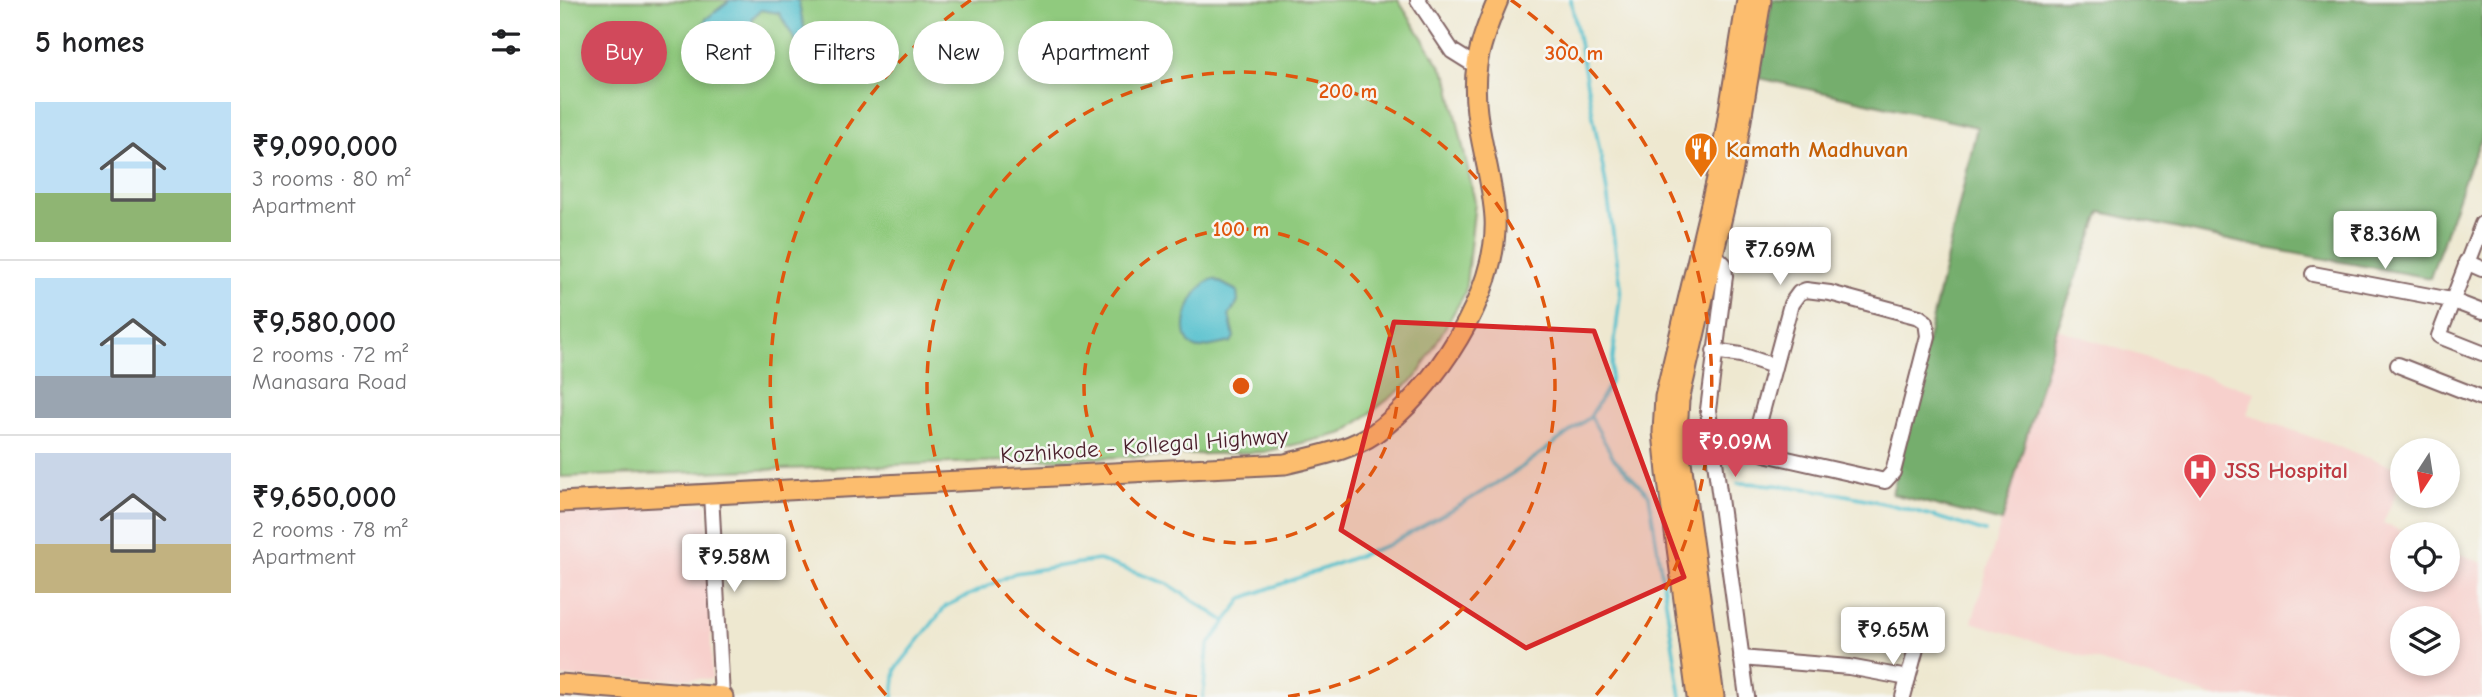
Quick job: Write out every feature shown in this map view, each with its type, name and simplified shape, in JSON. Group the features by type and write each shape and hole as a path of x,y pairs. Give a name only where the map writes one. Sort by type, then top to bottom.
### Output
{"main road":[{"name":"Kozhikode - Kollegal Highway","path":"560,502 1285,464 1339,450 1373,434 1404,409 1431,380 1452,347 1489,271 1495,219 1477,108 1476,66 1498,0"},
{"path":"1697,697 1662,432 1665,397 1720,166 1747,0"},
{"path":"1714,697 1677,433 1679,400 1732,174 1760,0"},
{"path":"560,684 722,697"},
{"path":"560,693 604,697"}],"street":[{"path":"1418,0 1452,51 1476,66"},
{"path":"2482,224 2451,300 2440,336 2482,353"},
{"path":"1714,254 1724,264 1725,276 1708,410 1747,697"},
{"path":"2466,262 2482,269"},
{"path":"2313,274 2451,300 2482,312"},
{"path":"1806,290 1830,293 1919,317 1926,322 1927,336 1890,477 1876,481 1759,450 1755,438 1774,366 1791,304 1799,293 1806,290"},
{"path":"1714,351 1741,355 1774,366"},
{"path":"2398,365 2482,398"},
{"path":"711,494 722,697"},
{"path":"1903,697 1917,645"},
{"path":"1741,658 1849,667 1908,678"}],"highlighted area":[{"path":"1394,322 1594,331 1684,577 1526,648 1341,530"}],"shaded area":[{"name":"JSS Hospital","path":"2057,329 2255,392 2247,414 2390,465 2390,507 2383,523 2390,526 2390,592 2460,592 2460,554 2482,563 2482,697 2215,697 1972,622"},
{"path":"707,504 712,679 560,677 560,511"}],"green space":[{"path":"560,0 1398,0 1448,78 1475,202 1465,293 1416,378 1344,433 1264,452 560,477"},
{"path":"1772,0 2482,0 2482,138 2468,169 2430,278 2260,247 2101,212 2057,329 2002,522 1892,494 1977,127 1759,78"}],"water":[{"path":"730,0 798,0 803,21 789,21 789,30 779,13 761,10 752,21 705,21"},
{"path":"1214,279 1237,291 1238,302 1229,315 1234,337 1231,342 1197,349 1189,343 1185,323 1198,290"}],"waterway":[{"path":"1203,697 1208,646 1243,598 1388,545 1457,507 1518,470 1590,417 1610,383 1621,287 1605,179 1571,0"},
{"path":"1591,417 1614,459 1649,495 1681,697"},
{"path":"1738,483 1801,488 1863,499 1985,532"},
{"path":"893,697 896,669 946,606 1015,573 1099,560 1168,584 1225,621"}],"place":[{"name":"Kamath Madhuvan","path":"1701,179"},
{"name":"JSS Hospital","path":"2200,500"}]}
